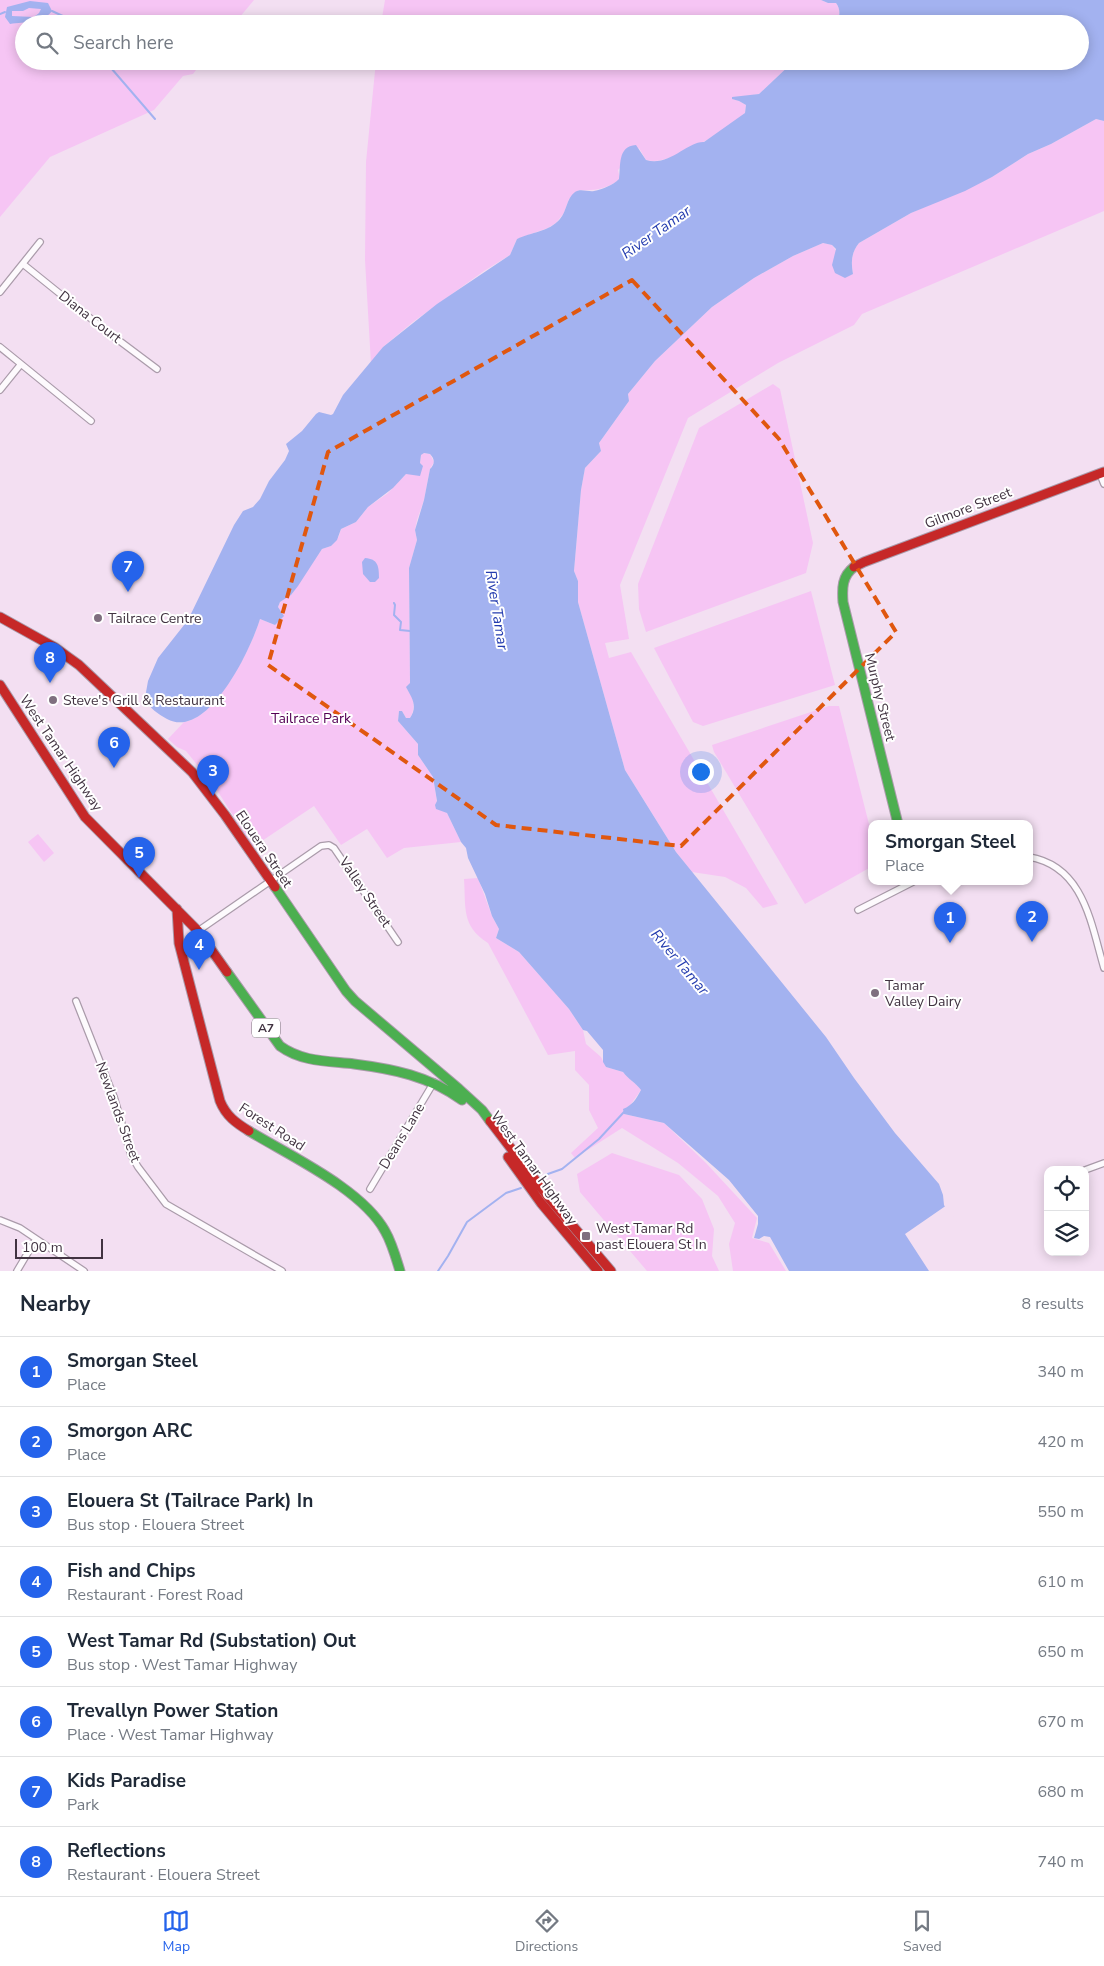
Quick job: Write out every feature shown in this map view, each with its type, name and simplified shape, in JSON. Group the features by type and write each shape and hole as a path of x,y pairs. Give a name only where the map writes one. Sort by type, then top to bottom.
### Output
{"main road":[{"name":"Gilmore Street","path":"845,575 864,562 1102,473"},
{"name":"Murphy Street","path":"845,575 842,587 843,602 897,820"},
{"name":"Elouera Street","path":"0,617 48,643 74,661 192,772 214,800 346,991 355,1001 443,1075"},
{"name":"West Tamar Highway","path":"0,685 85,817 195,928 276,1041 285,1050 308,1060 394,1069 434,1082 457,1095 490,1129 522,1179 541,1204 598,1271"},
{"name":"Forest Road","path":"177,909 186,971 202,1038 224,1111 235,1123 341,1186 362,1202 385,1230 400,1271"},
{"name":"West Tamar Highway","path":"443,1075 482,1110 543,1192 611,1271"}],"street":[{"path":"0,292 40,242"},
{"name":"Diana Court","path":"23,264 157,369"},
{"path":"0,347 91,421"},
{"path":"0,390 21,364"},
{"path":"1102,473 1104,484"},
{"name":"Valley Street","path":"270,881 320,846 329,845 334,848 398,942"},
{"path":"1033,858 1056,868 1074,885 1080,894 1086,906 1104,968"},
{"path":"179,933 185,927 195,928 270,881"},
{"path":"858,910 907,885"},
{"name":"Newlands Street","path":"76,1001 114,1098 131,1155 161,1199 166,1204 282,1271"},
{"name":"Deans Lane","path":"370,1189 434,1082"},
{"path":"1089,1168 1104,1162"},
{"path":"0,1220 20,1228 84,1271"},
{"path":"17,1271 36,1240"}],"highlighted area":[{"path":"632,280 779,439 896,632 681,846 496,825 268,665 328,452"}],"green space":[{"path":"0,0 254,0 242,15 15,15 15,70 196,70 193,74 183,76 154,110 50,157 0,217"},
{"path":"385,0 821,0 828,3 836,3 839,8 839,15 382,15"},
{"path":"375,70 784,70 759,94 733,99 746,105 745,113 712,137 683,153 656,161 646,160 639,148 618,170 620,179 600,189 579,190 569,199 564,213 556,223 548,228 517,239 510,255 484,271 413,322 383,347 371,364 365,260 366,162"},
{"path":"1096,119 1104,121 1104,211 862,314 854,325 778,363 688,418 620,585 629,639 605,643 609,658 631,652 778,904 763,908 746,888 725,877 692,872 676,852 625,770 578,602 578,581 574,571 581,490 585,468 601,451 599,443 629,401 628,394 655,361 712,307 754,278 793,256 823,243 832,245 853,274 852,258 854,250 859,243 911,213 992,177 1028,154 1051,144"},
{"path":"773,384 780,389 813,543 806,573 646,632 639,609 638,584 699,428"},
{"name":"Tailrace Park","path":"423,453 430,454 434,462 430,469 424,500 417,520 415,530 417,540 409,568 410,683 407,689 413,699 414,707 410,718 406,718 402,711 399,711 398,721 418,744 418,755 433,777 437,802 447,813 461,842 404,848 387,858 367,829 341,845 314,806 253,847 215,787 186,751 177,747 168,739 184,722 196,718 209,708 220,695 241,663 260,619 275,625 283,616 278,607 280,602 291,595 322,549 331,546 339,536 341,529 356,522 368,507 388,493 406,474 411,474 420,464"},
{"path":"811,591 835,685 703,726 693,722 654,648"},
{"path":"829,706 839,706 868,820 868,869 805,904 714,752 712,745"},
{"path":"38,834 54,853 44,862 28,842"},
{"path":"478,878 492,916 499,929 496,938 519,952 569,1009 583,1030 586,1044 601,1057 606,1067 623,1072 641,1090 624,1114 664,1123 706,1163 757,1218 752,1238 769,1243 786,1271 733,1271 729,1244 735,1223 718,1196 678,1163 622,1128 575,1158 571,1153 598,1128 589,1110 589,1085 575,1070 575,1051 548,1055 488,943 479,937 469,923 465,907 464,879"},
{"path":"612,1153 679,1175 702,1199 714,1229 712,1256 719,1271 647,1271 580,1192 577,1174"}],"water":[{"name":"River Tamar","path":"821,0 1104,0 1104,121 1096,119 1051,144 1028,154 992,177 965,191 911,213 859,243 854,250 852,258 853,274 845,278 835,273 832,265 836,249 832,245 823,243 793,256 754,278 712,307 655,361 628,394 629,401 599,443 601,451 585,468 581,490 574,571 578,581 578,602 625,770 676,852 826,1037 895,1133 939,1184 944,1205 982,1271 789,1271 770,1237 754,1238 758,1216 729,1180 664,1123 624,1114 623,1109 632,1104 641,1090 623,1072 606,1067 603,1062 603,1050 587,1031 583,1030 569,1009 519,952 496,938 499,929 468,858 466,848 461,842 447,813 436,809 437,801 433,777 418,755 418,744 398,721 399,711 402,711 406,718 410,718 414,710 413,702 406,687 410,683 409,568 417,540 415,530 424,500 430,469 434,463 430,454 424,453 421,455 420,463 423,466 420,476 406,474 393,488 368,507 356,522 341,529 337,540 331,546 322,549 291,595 280,602 278,607 284,616 275,625 260,619 247,650 226,688 212,705 198,717 182,722 167,719 151,708 145,698 148,681 158,658 188,620 234,525 243,511 253,507 260,499 269,481 285,460 289,451 286,444 302,431 319,412 333,414 343,395 383,347 437,304 510,255 517,239 551,227 556,223 575,192 579,190 597,190 608,187 617,181 619,179 621,158 630,146 636,145 646,160 654,161 663,160 691,145 704,142 745,113 746,105 732,99 732,97 759,94 784,70 1089,70 1089,15 839,15 838,5 836,3 828,3"},
{"path":"30,1 48,3 52,11 48,15 36,15 41,9 29,8 23,11 12,11 12,16 15,16 15,24 10,24 5,17 7,7"},
{"path":"365,558 373,560 377,564 379,578 375,582 370,582 363,574 362,562"}],"pier":[{"path":"947,1205 985,1271 929,1271 905,1234"}],"waterway":[{"path":"52,11 61,15"},
{"path":"0,14 5,12"},
{"path":"113,70 155,119"},
{"path":"394,603 394,615 401,622 400,630 410,631"},
{"path":"545,1175 562,1169 599,1139 624,1112"},
{"path":"438,1271 467,1222 506,1193 521,1188"}],"traffic: fast":[{"path":"854,567 845,578 843,602 897,820"},
{"path":"275,887 346,991 355,1001 459,1089 482,1110 490,1121"},
{"path":"227,972 280,1046 288,1051 316,1060 397,1071 424,1079 462,1100"},
{"path":"249,1131 324,1175 360,1201 385,1231 400,1271"}],"traffic: jam":[{"path":"854,567 1104,472"},
{"path":"0,617 54,647 79,665 192,772 225,815 275,887"},
{"path":"0,685 85,817 198,931 227,972"},
{"path":"177,909 179,943 220,1101 232,1119 249,1131"},
{"path":"490,1121 549,1198 611,1271"},
{"path":"508,1157 541,1203 598,1271"}],"place":[{"name":"Kids Paradise","path":"128,592"},
{"name":"Tailrace Centre","path":"98,618"},
{"name":"Reflections","path":"50,683"},
{"name":"Steve's Grill & Restaurant","path":"53,700"},
{"name":"Trevallyn Power Station","path":"114,768"},
{"name":"Elouera St (Tailrace Park) In","path":"213,796"},
{"name":"West Tamar Rd (Substation) Out","path":"139,878"},
{"name":"Smorgon ARC","path":"1032,942"},
{"name":"Smorgan Steel","path":"950,943"},
{"name":"Fish and Chips","path":"199,970"},
{"name":"Tamar Valley Dairy","path":"875,993"},
{"name":"West Tamar Rd past Elouera St In","path":"586,1236"}]}
